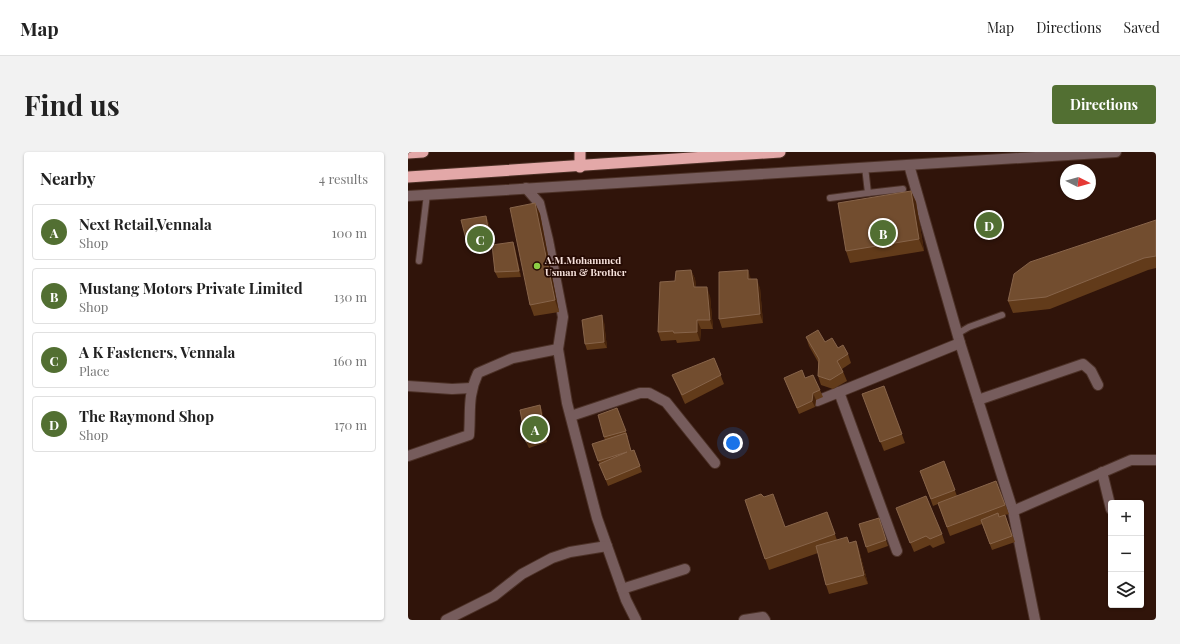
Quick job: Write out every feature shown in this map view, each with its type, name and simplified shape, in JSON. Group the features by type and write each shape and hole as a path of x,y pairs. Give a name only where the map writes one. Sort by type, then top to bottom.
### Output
{"highway":[{"path":"408,153 423,152"},
{"path":"580,152 580,167"},
{"path":"408,178 780,152"}],"street":[{"path":"408,196 1116,152"},
{"path":"909,165 958,338 1013,511 1035,620"},
{"path":"526,188 540,203 548,240 563,317 558,349 571,416 597,518 622,589 636,620"},
{"path":"818,401 958,338"},
{"path":"408,456 468,435 471,388 478,373 496,364 539,352 558,349"},
{"path":"978,400 1083,364 1091,371 1098,385"},
{"path":"408,386 452,389 471,388"},
{"path":"838,392 897,551"},
{"path":"571,416 640,393 649,393 666,402 715,463"},
{"path":"1013,511 1131,460 1156,460"},
{"path":"1102,472 1109,500"},
{"path":"446,620 494,596 522,574 552,558 570,552 607,546"},
{"path":"622,589 685,569"},
{"path":"744,620 763,617 765,620"}],"lane":[{"path":"865,168 868,193"},
{"path":"830,198 903,189"},
{"path":"419,262 427,194"},
{"path":"958,338 969,327 1002,315"}],"building":[{"path":"911,191 919,239 846,251 838,203"},
{"name":"A.M.Mohammed Usman & Brother","path":"535,203 555,300 530,305 510,208"},
{"path":"486,216 489,235 466,239 461,220"},
{"path":"1156,220 1156,256 1144,258 1046,297 1008,301 1014,274 1030,262"},
{"path":"513,242 519,271 495,272 492,245"},
{"path":"691,270 694,287 707,287 710,320 697,320 697,332 658,332 660,282 675,281 676,271"},
{"path":"748,270 748,279 757,279 760,314 719,319 719,272"},
{"path":"602,315 604,342 585,344 582,320"},
{"path":"818,330 825,342 832,338 838,348 843,345 848,354 837,361 843,372 830,380 818,376 819,359 806,337"},
{"path":"714,358 721,375 682,395 672,375"},
{"path":"802,370 805,378 813,375 820,390 813,393 812,401 797,408 784,378"},
{"path":"884,386 902,434 880,442 862,394"},
{"path":"540,405 545,436 526,442 520,410"},
{"path":"617,408 626,431 604,437 598,415"},
{"path":"626,433 631,451 634,450 640,466 606,480 599,464 627,452 598,461 592,444"},
{"path":"944,461 955,490 931,499 920,471"},
{"path":"996,481 1005,505 947,527 938,503"},
{"path":"761,494 764,497 773,494 785,527 827,512 835,534 765,559 745,500"},
{"path":"926,496 942,534 930,539 926,536 910,543 896,508"},
{"path":"998,513 999,517 1005,515 1012,536 990,544 981,520"},
{"path":"879,518 886,540 866,547 859,524"},
{"path":"847,537 849,543 856,541 864,575 826,585 816,546"}],"place":[{"name":"The Raymond Shop","path":"989,225"},
{"name":"Mustang Motors Private Limited","path":"883,233"},
{"name":"A K Fasteners, Vennala","path":"480,239"},
{"name":"A.M.Mohammed Usman & Brother","path":"537,266"},
{"name":"Next Retail,Vennala","path":"535,429"}]}
